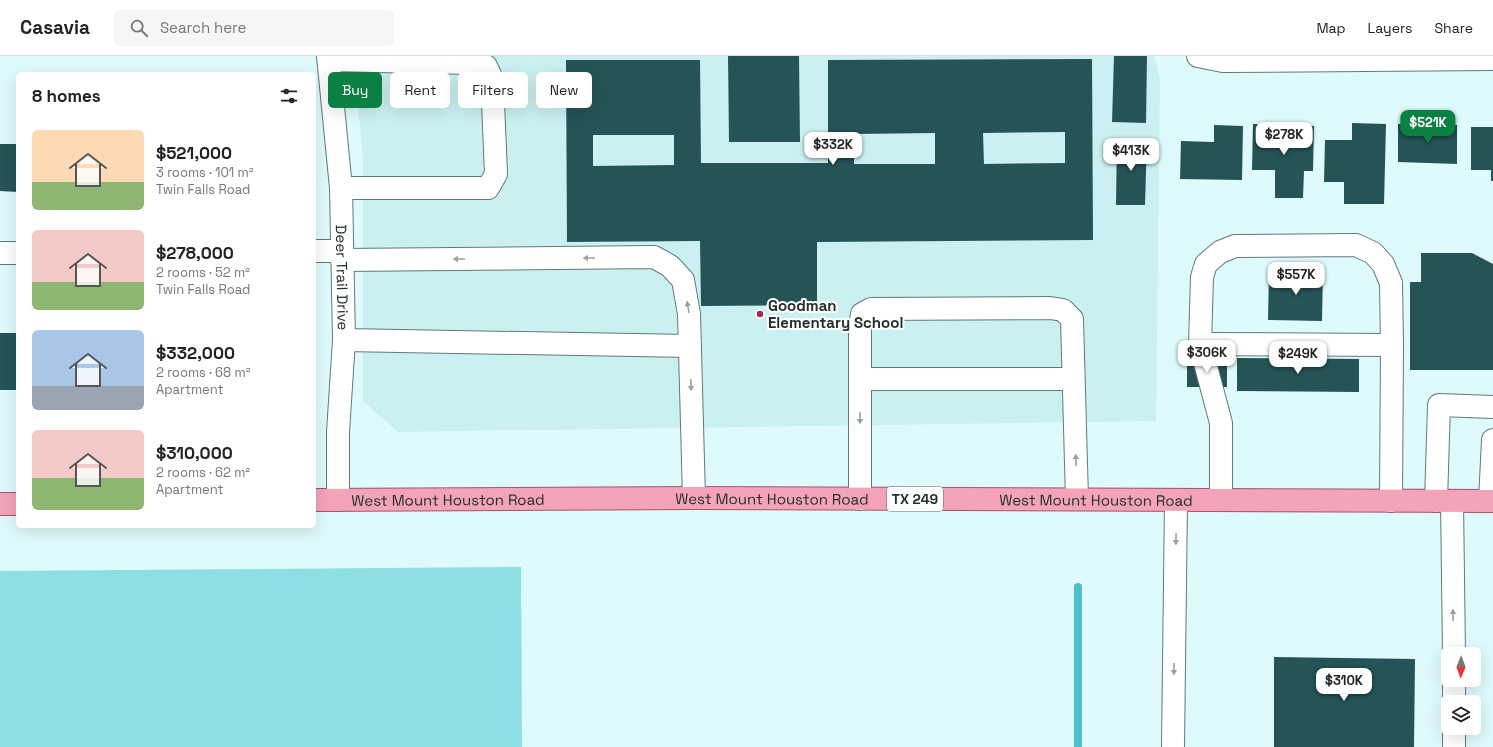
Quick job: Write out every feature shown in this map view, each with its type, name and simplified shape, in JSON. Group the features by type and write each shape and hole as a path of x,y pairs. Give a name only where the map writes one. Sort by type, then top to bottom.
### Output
{"main road":[{"name":"West Mount Houston Road","path":"316,500 694,498 1492,501"},
{"path":"0,504 16,504"}],"street":[{"path":"1198,56 1223,61 1493,59"},
{"path":"329,58 471,63 486,66 492,79 496,174 488,188 341,188"},
{"name":"Deer Trail Drive","path":"329,58 341,188 341,256 344,340 338,432 338,500"},
{"path":"1221,500 1221,423 1200,344 1202,277 1206,264 1220,252 1235,246 1356,245 1373,253 1382,264 1391,283 1391,501"},
{"path":"316,251 341,256 654,257 670,266 683,280 689,314 694,498"},
{"path":"0,253 16,253"},
{"path":"860,499 860,379 862,314 871,309 1050,308 1063,310 1072,318 1077,499"},
{"path":"344,340 690,346"},
{"path":"1200,344 1392,345"},
{"path":"860,379 1073,379"},
{"path":"1454,647 1439,405 1493,406"},
{"path":"1492,501 1493,440"},
{"path":"1173,747 1176,500"},
{"path":"1454,735 1454,747"}],"shaded area":[{"name":"Goodman Elementary School","path":"353,56 1154,56 1160,80 1156,421 398,432 363,401 363,156 358,108 382,108 382,72 355,72"},
{"path":"521,567 522,747 0,747 0,571"}],"building":[{"path":"728,56 799,56 800,142 729,142"},
{"path":"1114,56 1147,56 1146,123 1112,122"},
{"path":"1092,59 1093,240 817,242 817,305 701,306 700,241 567,242 566,108 592,108 592,72 566,72 566,60 700,60 701,163 828,163 828,60","holes":["1065,132 1065,163 984,164 983,133","935,133 935,164 854,164 854,134","593,135 674,135 674,165 593,166"]},
{"path":"1352,123 1386,124 1384,204 1344,204 1344,182 1324,182 1325,140 1352,140"},
{"path":"1253,124 1314,126 1313,171 1304,171 1303,198 1275,198 1275,170 1252,170"},
{"path":"1398,124 1457,125 1457,164 1398,162"},
{"path":"1214,125 1243,126 1242,180 1180,179 1181,141 1214,142"},
{"path":"1471,127 1493,127 1493,181 1491,181 1491,170 1471,170"},
{"path":"1117,138 1147,139 1145,205 1116,205"},
{"path":"0,144 16,144 16,192 0,191"},
{"path":"1421,253 1472,253 1493,264 1493,370 1410,370 1410,282 1421,282"},
{"path":"1269,271 1323,271 1322,321 1268,320"},
{"path":"0,333 16,333 16,390 0,390"},
{"path":"1237,358 1359,359 1359,392 1237,391"},
{"path":"1187,361 1227,361 1227,387 1187,387"},
{"path":"1274,657 1415,659 1414,747 1274,747"}],"waterway":[{"path":"1078,587 1078,747"}],"place":[{"name":"Goodman Elementary School","path":"760,314"}]}
